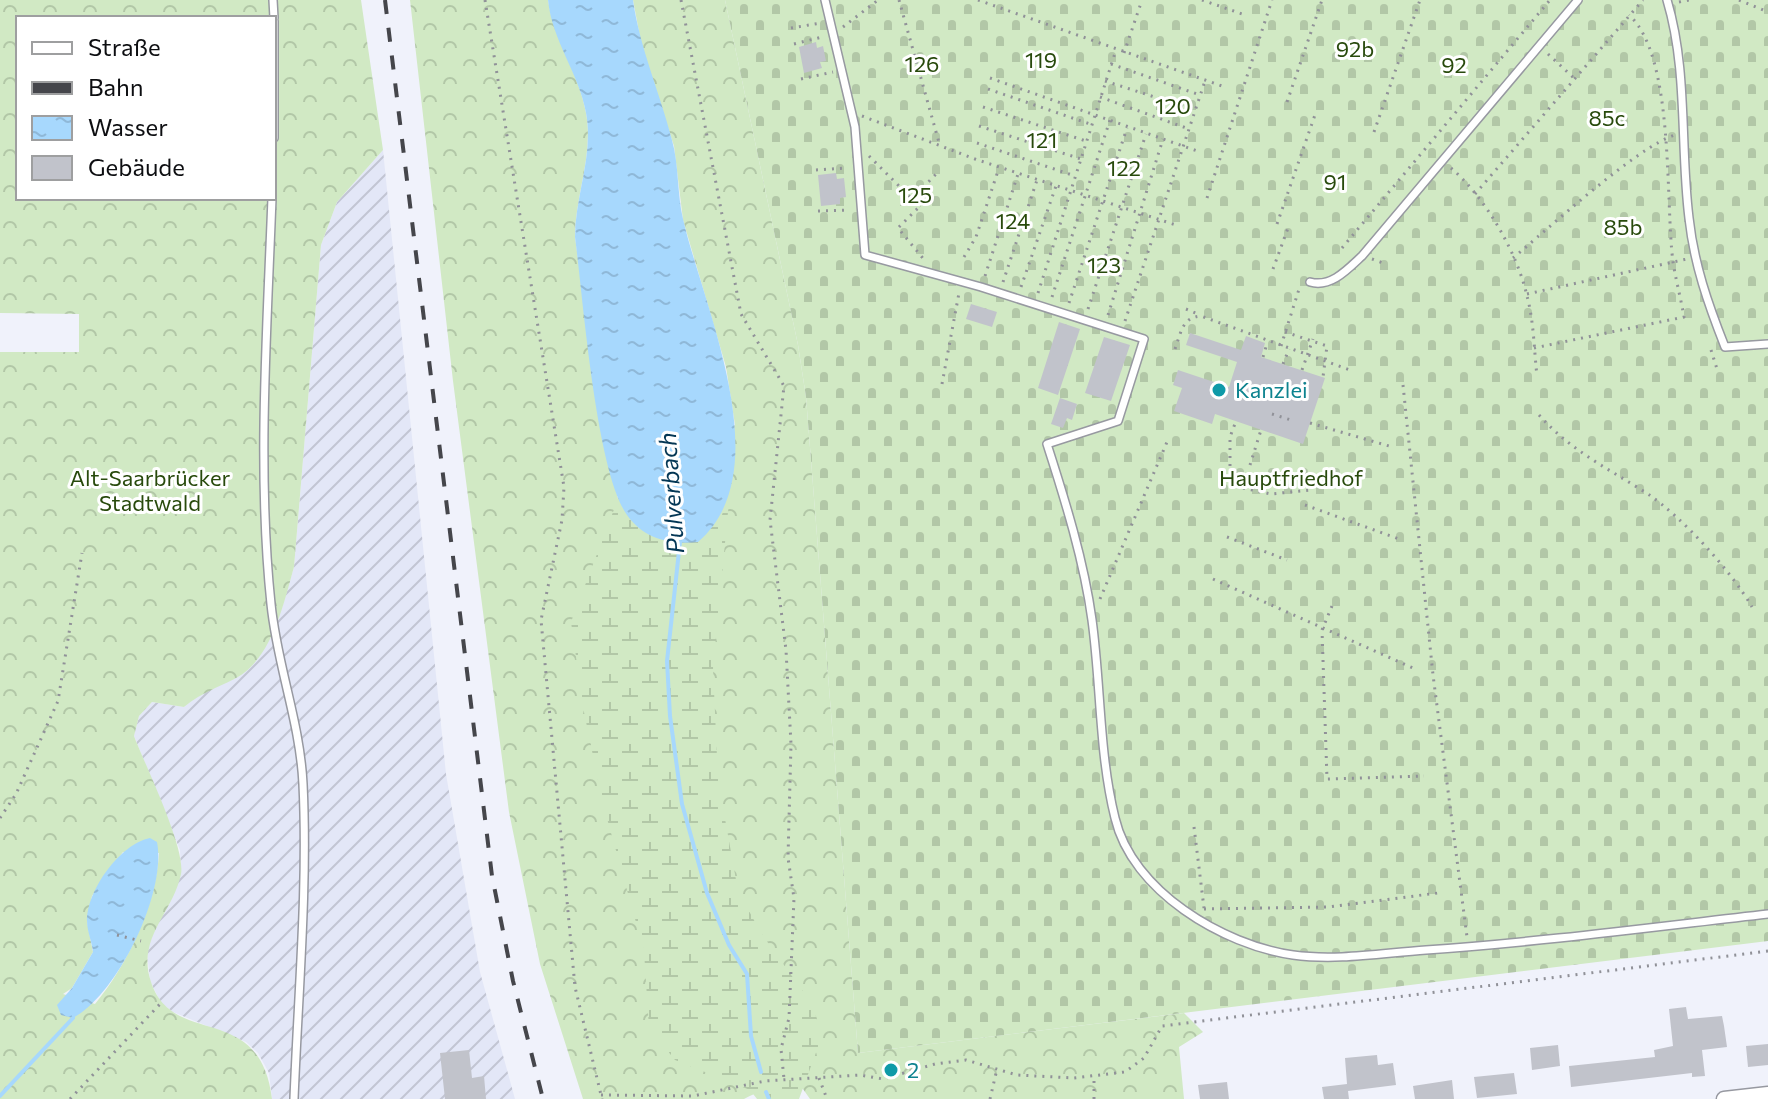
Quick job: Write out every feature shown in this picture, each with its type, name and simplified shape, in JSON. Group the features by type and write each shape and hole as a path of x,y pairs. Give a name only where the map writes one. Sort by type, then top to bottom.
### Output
{"street":[{"path":"1724,1099 1768,1094"}],"lane":[{"path":"825,0 853,112 865,255 981,287 1144,339 1118,421 1047,444 1092,617 1115,818 1128,851 1162,890 1206,923 1253,945 1290,955 1344,957 1468,947 1768,914"},
{"path":"1306,280 1324,283 1362,256 1578,0"},
{"path":"1667,0 1678,54 1688,216 1695,258 1725,347 1768,344"},
{"path":"272,200 265,420 268,561 271,606 300,748 304,809 294,1099"}],"path":[{"path":"485,0 564,487 562,520 541,620 575,987 601,1097 693,1096 784,1080 860,1075 883,1079 935,1064 966,1060 1017,1075 1094,1076 1125,1072 1144,1058 1162,1026 1768,951"},
{"path":"681,0 741,314 784,386 770,520 786,650 791,744 788,858 794,898 789,1018 781,1049 784,1080"},
{"path":"794,44 832,35 878,0"},
{"path":"899,0 940,146"},
{"path":"978,0 1222,86"},
{"path":"1124,53 1142,0"},
{"path":"1202,0 1245,15"},
{"path":"1207,198 1272,0"},
{"path":"1287,102 1322,0"},
{"path":"1374,132 1420,0"},
{"path":"1342,248 1550,0"},
{"path":"1475,194 1643,0"},
{"path":"1739,0 1768,12"},
{"path":"1534,348 1684,317 1673,262 1665,138 1651,50 1640,25 1629,15"},
{"path":"791,28 829,21"},
{"path":"1539,46 1575,79"},
{"path":"1034,304 1116,50"},
{"path":"1111,64 1200,95"},
{"path":"801,79 841,70"},
{"path":"990,78 1200,152"},
{"path":"1105,81 1195,110"},
{"path":"1121,332 1205,81"},
{"path":"988,89 1091,125"},
{"path":"1100,97 1189,129"},
{"path":"983,107 1086,141"},
{"path":"853,112 1018,174 1176,225"},
{"path":"1277,224 1316,112"},
{"path":"1048,308 1110,120"},
{"path":"979,126 1081,159"},
{"path":"1066,314 1127,126"},
{"path":"1085,320 1146,133"},
{"path":"1513,258 1665,138 1684,133"},
{"path":"1104,327 1163,139"},
{"path":"977,143 1075,176"},
{"path":"857,144 912,199 922,205 898,228 924,255 930,273"},
{"path":"1442,160 1475,194 1513,258 1527,294 1537,376"},
{"path":"816,170 852,167"},
{"path":"964,257 976,237 999,167"},
{"path":"912,199 936,174"},
{"path":"981,287 1018,174"},
{"path":"999,293 1037,180"},
{"path":"1017,299 1056,186"},
{"path":"818,211 861,209"},
{"path":"1273,269 1288,228"},
{"path":"1527,294 1695,258"},
{"path":"1281,346 1306,280"},
{"path":"942,384 961,281"},
{"path":"1186,309 1266,345 1281,346 1350,370"},
{"path":"1175,349 1184,322 1193,316 1201,316"},
{"path":"1285,332 1327,346 1322,360 1323,377"},
{"path":"1302,370 1312,340"},
{"path":"1263,357 1266,345"},
{"path":"1283,364 1289,349"},
{"path":"1711,350 1717,369"},
{"path":"1403,385 1433,675 1468,947"},
{"path":"1272,414 1291,420"},
{"path":"1539,415 1561,439 1595,464 1651,496 1737,581 1752,607"},
{"path":"1230,466 1230,437 1236,421"},
{"path":"1310,423 1389,446"},
{"path":"1250,465 1261,430"},
{"path":"1092,617 1167,442"},
{"path":"1243,488 1271,494 1310,490"},
{"path":"1305,505 1399,539"},
{"path":"1227,537 1287,560"},
{"path":"0,818 16,794 58,701 82,553"},
{"path":"1213,579 1413,668"},
{"path":"1332,606 1322,630 1327,779 1424,776"},
{"path":"1194,827 1204,909 1328,907 1438,893"},
{"path":"117,935 141,941"},
{"path":"70,1099 161,1003"},
{"path":"990,1099 997,1069"},
{"path":"1094,1076 1094,1099"},
{"path":"819,1078 827,1099"}],"shaded area":[{"path":"383,150 446,774 480,972 515,1099 272,1099 269,1073 258,1053 246,1042 173,1012 161,1003 150,981 147,952 156,924 181,873 180,850 134,736 139,716 152,702 184,707 205,690 240,676 282,608 294,567 321,245 337,202"}],"green space":[{"name":"Alt-Saarbrücker Stadtwald","path":"0,0 361,0 383,150 337,202 321,245 294,567 286,596 268,642 250,668 184,707 152,702 139,716 134,736 164,806 181,862 177,888 157,926 148,952 151,982 162,1002 178,1015 234,1036 251,1048 264,1068 272,1099 0,1099 0,352 79,352 79,314 0,313","holes":["123,852 159,853 146,913 129,952 107,988 95,1004 63,994 72,988 93,952 87,922 92,896"]},
{"path":"410,0 548,0 555,29 578,84 586,113 588,144 575,237 601,424 618,499 735,425 726,367 683,220 674,146 643,53 633,0 725,0 798,345 806,397 858,1053 1184,1013 1203,1032 1179,1047 1184,1099 810,1099 803,1089 787,1087 766,1090 744,1099 583,1099 540,964 509,812 453,381"},
{"name":"Hauptfriedhof","path":"725,0 1768,0 1768,941 858,1053 806,397 798,345"},
{"path":"730,491 713,668 718,780 738,891 761,933 812,1004 822,1036 799,1099 757,1099 750,1090 675,1060 649,1028 644,951 603,804 584,712 571,622 618,499 628,517 722,515"}],"water":[{"path":"548,0 633,0 640,36 667,122 683,219 729,386 735,432 733,474 722,511 698,542 658,539 641,530 627,515 616,493 607,462 592,382 575,237 588,144 586,113 578,84 550,15"},
{"path":"150,838 157,842 158,863 147,913 136,940 107,987 90,1006 73,1018 61,1015 57,1005 72,988 93,952 88,909 99,883 128,849"}],"building":[{"path":"816,42 817,48 823,46 826,61 820,62 822,68 804,73 799,47"},
{"path":"836,173 837,179 844,178 846,197 840,198 840,204 821,206 818,175"},
{"path":"971,304 997,312 992,327 966,319"},
{"path":"1059,322 1080,329 1058,395 1038,388"},
{"name":"Kanzlei","path":"1190,333 1241,350 1246,336 1265,343 1261,357 1325,378 1303,444 1215,414 1212,424 1174,411 1182,388 1173,385 1178,370 1229,387 1237,362 1186,345"},
{"path":"1104,337 1130,345 1111,401 1085,393"},
{"path":"1060,398 1077,404 1072,420 1067,418 1063,428 1051,424"},
{"path":"1686,1007 1688,1019 1722,1016 1727,1047 1702,1050 1705,1076 1692,1077 1692,1073 1571,1087 1569,1066 1655,1057 1654,1050 1673,1046 1669,1009"},
{"path":"1768,1044 1768,1065 1748,1067 1746,1046"},
{"path":"1558,1045 1560,1066 1532,1070 1530,1048"},
{"path":"469,1050 472,1078 484,1076 486,1099 445,1099 440,1053"},
{"path":"1377,1055 1378,1065 1393,1063 1396,1085 1348,1091 1349,1099 1324,1099 1322,1087 1347,1084 1345,1058"},
{"path":"1514,1073 1517,1094 1477,1098 1474,1077"},
{"path":"1452,1080 1454,1099 1415,1099 1413,1086"},
{"path":"1227,1082 1229,1099 1200,1099 1198,1085"}],"waterway":[{"name":"Pulverbach","path":"680,542 667,661 670,716 682,804 707,893 729,945 747,974 751,1036 761,1072"},
{"path":"0,1096 73,1018"},
{"name":"Pulverbach","path":"766,1092 769,1099"}],"railway":[{"path":"385,0 492,876 513,981 543,1099"}],"place":[{"name":"Kanzlei","path":"1219,390"},
{"name":"2","path":"891,1070"}],"park label":[{"name":"92b","path":"1355,49"},
{"name":"119","path":"1041,60"},
{"name":"126","path":"922,64"},
{"name":"92","path":"1454,65"},
{"name":"120","path":"1173,106"},
{"name":"85c","path":"1607,118"},
{"name":"121","path":"1042,140"},
{"name":"122","path":"1124,168"},
{"name":"91","path":"1335,182"},
{"name":"125","path":"915,195"},
{"name":"124","path":"1013,221"},
{"name":"85b","path":"1623,227"},
{"name":"123","path":"1104,265"}]}
